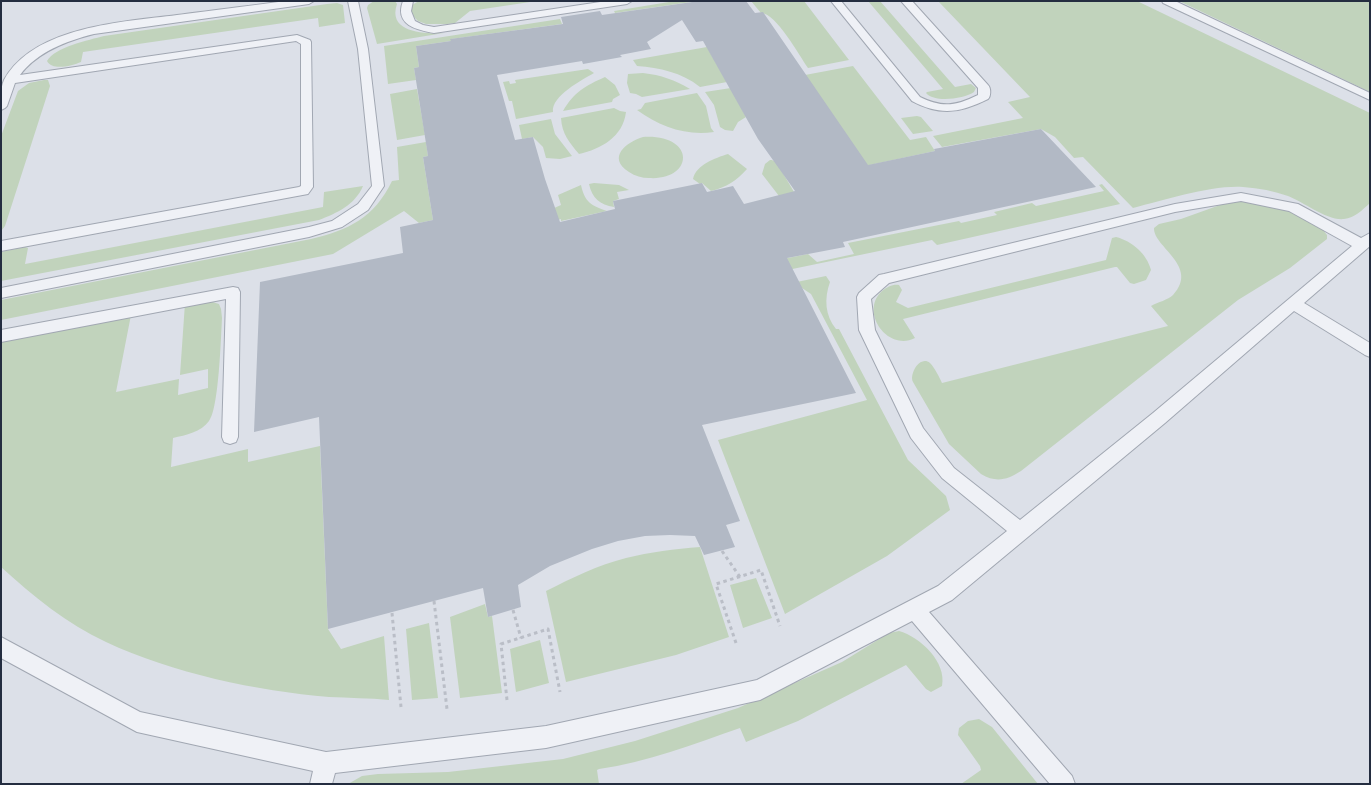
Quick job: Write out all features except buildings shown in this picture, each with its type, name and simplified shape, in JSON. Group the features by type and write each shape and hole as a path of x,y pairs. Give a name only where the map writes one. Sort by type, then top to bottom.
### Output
{"lane":[{"path":"1,106 10,80 23,64 40,52 79,34 104,28 309,1"},
{"path":"1,293 309,232 337,224 363,207 378,186 363,49 353,1"},
{"path":"408,1 406,4 406,15 413,24 434,30 627,1"},
{"path":"836,1 916,99 928,106 943,109 971,103 984,97 984,87 906,1"},
{"path":"1167,1 1370,97"},
{"path":"1,246 303,191 307,187 306,42 297,38 10,80"},
{"path":"1,647 137,722 326,763 546,737 760,690 945,593 1020,532 1159,418 1366,241 1293,207 1241,196 1175,208 884,279 864,297 867,330 916,433 948,473 1020,532"},
{"path":"1,336 233,292 230,437"},
{"path":"1293,303 1370,351"},
{"path":"914,609 1064,784"},
{"path":"321,784 326,763"}],"path":[{"path":"722,551 740,576"},
{"path":"736,643 716,584 761,570 780,626"},
{"path":"434,601 447,709"},
{"path":"513,610 521,638"},
{"path":"392,613 401,707"},
{"path":"507,700 501,644 548,630 560,692"}],"green space":[{"path":"374,1 395,1 397,4 395,14 397,21 402,26 410,30 427,33 444,33 377,44 367,8 368,5"},
{"path":"419,1 537,1 470,11 455,23 426,24 418,21 411,14 412,5"},
{"path":"675,1 698,1 615,13 614,11"},
{"path":"751,1 804,1 849,60 808,68 780,27 767,15 761,13"},
{"path":"868,1 880,1 955,87 971,84 976,88 974,92 963,97 949,99 935,98 926,93 943,89"},
{"path":"938,1 1137,1 1370,113 1370,203 1352,217 1337,219 1323,214 1283,194 1255,188 1230,187 1188,194 1133,208 1083,157 1074,158 1055,137 1041,129 942,147 933,136 1023,118 1008,102 1030,97"},
{"path":"1179,1 1370,1 1370,92 1345,80"},
{"path":"337,3 343,5 345,23 319,27 318,18 83,52 81,62 62,67 53,66 47,61 51,56 65,48 104,36"},
{"path":"560,19 562,24 451,39 451,41 416,46 419,67 414,68 416,80 388,84 384,46"},
{"path":"707,47 727,82 700,87 678,74 654,68 637,66 633,60"},
{"path":"853,66 910,140 926,137 935,151 837,172 805,75"},
{"path":"588,69 594,73 575,84 562,94 554,106 553,112 516,119 512,101 509,101 503,82 509,81 510,84 516,83 515,80"},
{"path":"643,73 668,78 690,89 642,97 630,93 627,83 628,74"},
{"path":"605,77 615,85 620,95 613,99 612,102 563,111 576,94 592,83"},
{"path":"48,80 50,86 5,226 1,231 1,136 18,91 29,83"},
{"path":"731,88 746,117 738,122 733,131 725,130 720,127 714,105 705,92"},
{"path":"417,89 425,135 397,140 390,94"},
{"path":"697,93 706,106 711,128 714,132 693,133 674,129 655,121 637,110 641,109 645,103"},
{"path":"614,108 626,112 624,121 616,135 603,145 579,154 564,133 561,118"},
{"path":"921,117 933,131 913,134 901,118"},
{"path":"551,119 555,134 572,156 560,159 546,158 543,147 533,137 522,139 519,125"},
{"path":"643,137 661,138 673,143 680,149 683,158 681,166 675,172 664,177 644,178 629,172 619,161 621,151 631,142"},
{"path":"426,142 428,156 423,157 433,220 419,223 404,211 333,254 1,320 1,300 311,239 349,226 368,213 377,204 385,194 392,181 399,180 397,147"},
{"path":"728,154 747,169 735,180 722,188 711,191 702,183 700,184 693,179 695,174 702,166 712,160"},
{"path":"770,160 777,163 794,192 779,196 762,174 765,164"},
{"path":"589,184 619,185 629,190 617,192 619,199 613,201 614,207 609,206 597,200 592,193"},
{"path":"1102,184 1120,204 937,245 932,240 778,272 773,261 808,254 817,262 854,254 848,243 959,221 961,223 997,215 994,212 1032,203 1036,206 1104,191 1099,185"},
{"path":"581,185 584,196 587,200 593,205 607,211 555,221 552,209 561,205 558,195"},
{"path":"363,186 360,193 345,208 319,220 1,281 1,252 25,247 28,248 25,264 323,207 324,192"},
{"path":"1234,200 1281,206 1319,225 1327,235 1327,239 1290,268 1238,300 1016,474 1001,479 986,477 949,444 913,382 912,379 914,370 919,363 926,361 930,363 942,383 1168,326 1151,306 1173,295 1180,285 1181,275 1179,266 1160,242 1154,228 1159,224 1181,219"},
{"path":"1116,237 1133,245 1146,259 1151,270 1146,280 1134,284 1130,283 1117,267 1115,267 903,319 915,338 905,341 895,340 887,335 880,328 875,319 874,309 876,300 882,291 890,286 899,285 902,290 896,302 908,308 1106,260 1112,238"},
{"path":"826,276 830,282 826,301 832,324 836,329 839,329 908,460 946,496 950,510 887,556 785,614 718,440 867,400 811,294 802,288 777,286"},
{"path":"206,300 219,304 222,318 219,372 215,403 212,414 206,425 183,436 173,438 171,467 248,449 248,462 320,446 328,629 341,649 384,636 389,700 329,697 273,690 215,679 159,663 106,642 78,627 38,599 1,567 1,342 131,315 116,392 179,379 178,395 208,388 208,369 180,375 185,303"},
{"path":"700,547 729,637 676,655 566,682 546,591 605,564 653,552"},
{"path":"756,578 772,618 743,628 730,585"},
{"path":"485,604 488,617 492,616 502,693 460,698 450,617"},
{"path":"429,623 438,698 412,700 406,629"},
{"path":"899,631 915,639 930,652 940,668 942,686 931,692 926,689 906,665 798,721 746,742 740,728 653,757 599,769 597,770 599,784 348,784 362,776 378,774 448,772 563,759 635,741 738,708 842,662 889,633"},
{"path":"540,640 549,683 516,692 510,649"},
{"path":"979,719 992,727 1038,784 961,784 981,770 980,766 958,735 959,728 968,721"}]}
